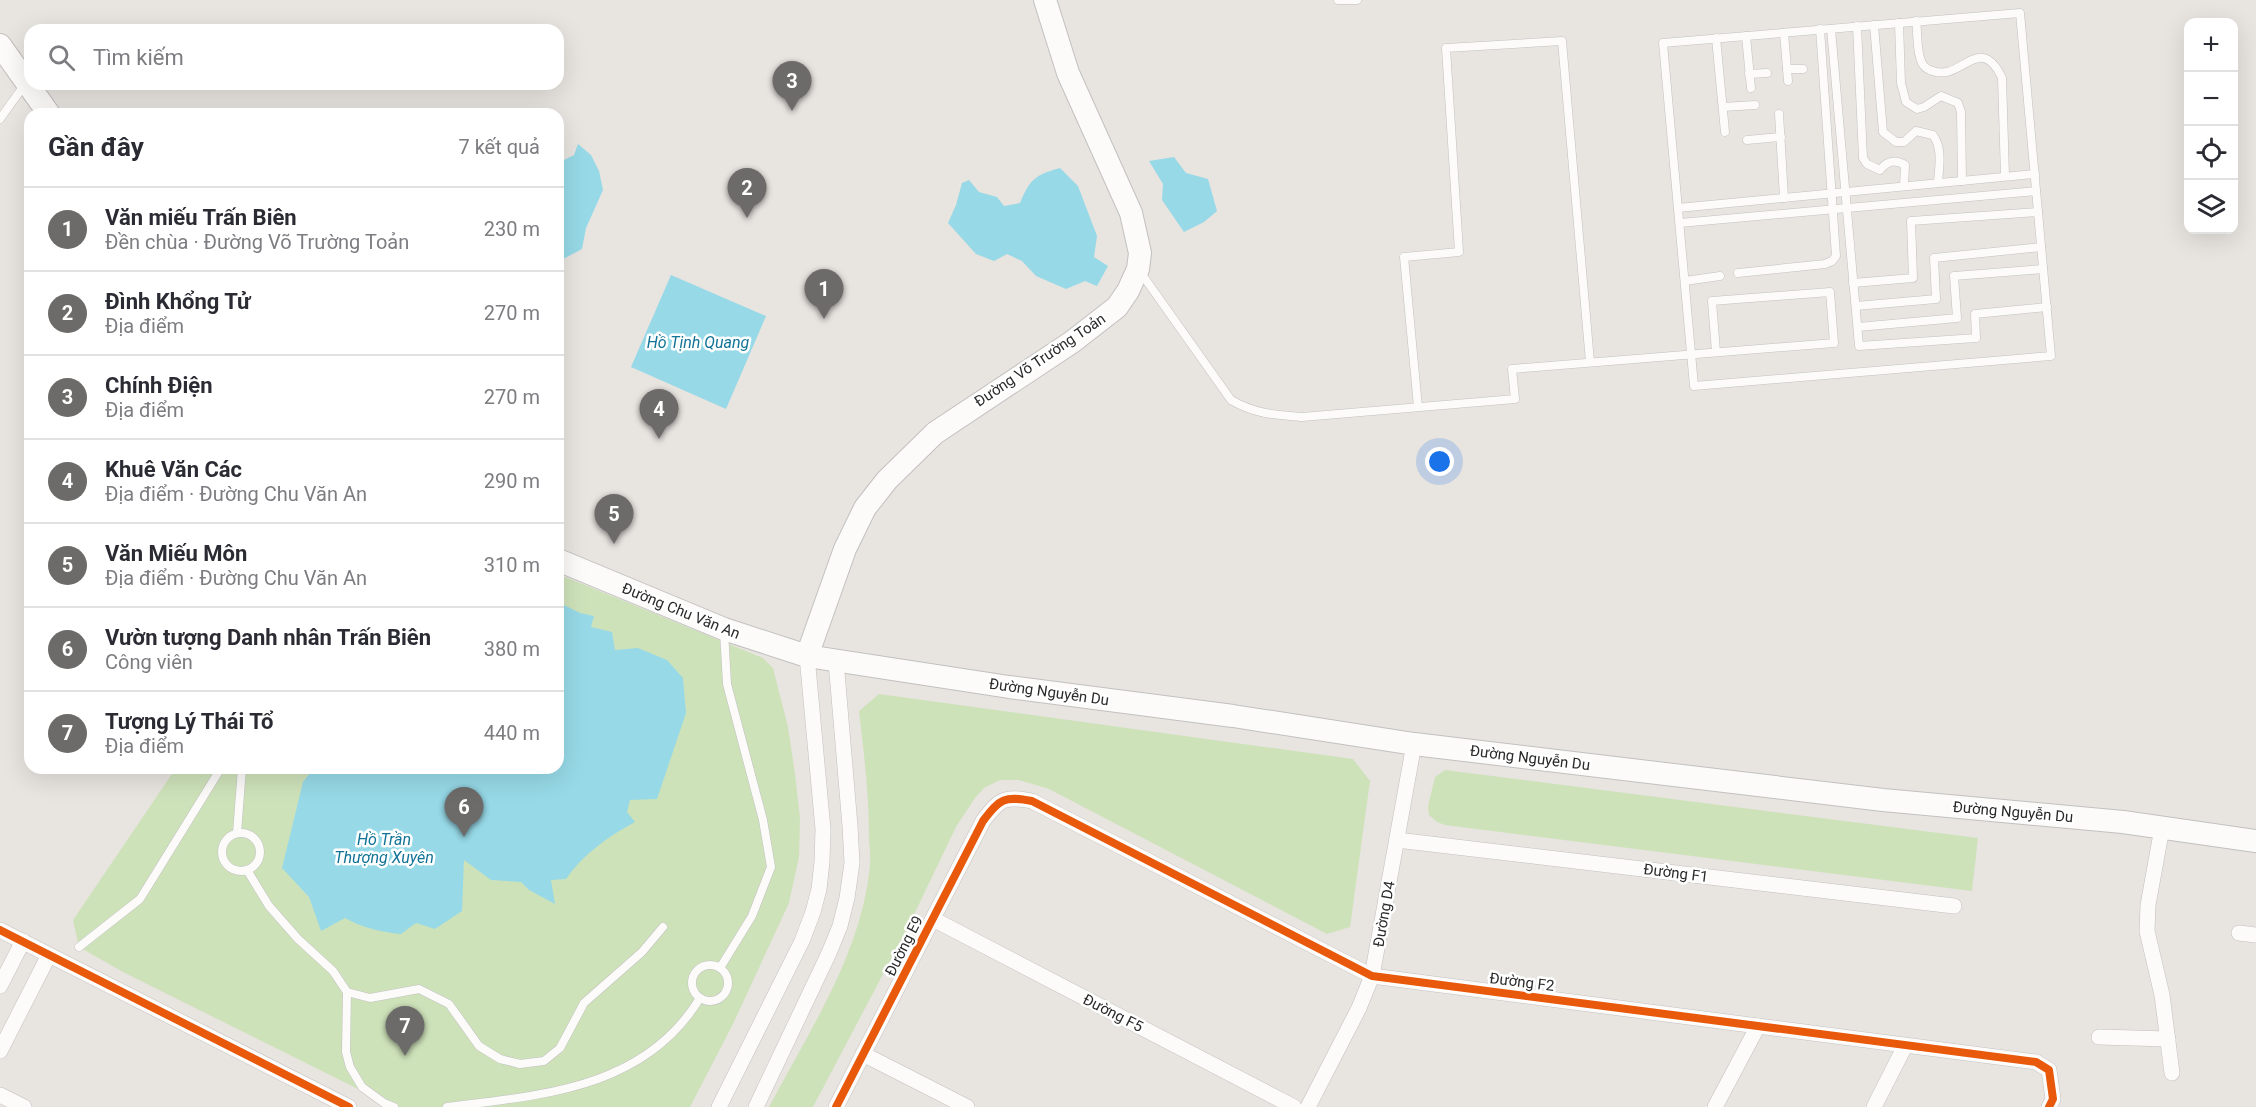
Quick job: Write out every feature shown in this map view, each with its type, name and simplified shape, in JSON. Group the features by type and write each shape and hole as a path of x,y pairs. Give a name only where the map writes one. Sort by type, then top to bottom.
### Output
{"main road":[{"name":"Đường Võ Trường Toản","path":"807,656 845,549 865,508 887,480 935,432 1072,342 1118,307 1138,269 1140,253 1131,213 1068,73 1045,0"},
{"path":"0,45 24,79"},
{"path":"32,90 45,108"},
{"name":"Đường Chu Văn An","path":"564,562 724,629 807,656"},
{"name":"Đường Nguyễn Du","path":"807,656 1414,744 1883,800 2123,822 2256,841"}],"street":[{"path":"719,1107 802,941 819,889 823,829 807,656"},
{"path":"756,1107 829,953 840,926 847,898 852,862 836,661"},
{"name":"Đường D4","path":"1308,1107 1359,1008 1372,976 1414,744"},
{"name":"Đường F2","path":"1002,802 1011,798 1032,801 1372,976 2036,1062 2049,1070 2051,1103"},
{"name":"Đường E9","path":"836,1107 983,821 994,806 1002,802"},
{"path":"2162,828 2148,905 2147,931 2162,995 2172,1073"},
{"name":"Đường F1","path":"1397,840 1954,906"},
{"name":"Đường F5","path":"933,919 1294,1107"},
{"path":"0,930 349,1107"},
{"path":"2239,933 2256,935"},
{"path":"0,986 23,941"},
{"path":"0,1051 49,955"},
{"path":"1715,1107 1758,1026"},
{"path":"2099,1037 2168,1039"},
{"path":"1874,1107 1905,1046"},
{"path":"863,1054 967,1107"},
{"path":"0,1095 24,1107"}],"lane":[{"path":"1338,0 1357,0"},
{"path":"2020,13 2051,356 1694,386 1663,43 1899,23 2020,13"},
{"path":"1916,21 1922,63 1927,69 1947,74 1967,60 1983,58 1992,62 1998,69 2002,78 2005,176"},
{"path":"1899,23 1901,83 1906,102 1917,109 1941,96 1958,103 1961,112 1962,180"},
{"path":"1874,25 1883,132 1896,142 1904,142 1916,131 1933,135 1938,141 1940,150 1938,183"},
{"path":"1857,26 1863,158 1866,164 1880,171 1885,164 1892,161 1899,161 1905,165 1904,186"},
{"path":"1738,273 1825,264 1836,256 1820,29"},
{"path":"1831,29 1859,346 1976,338 1975,314 2047,307"},
{"path":"1784,33 1788,81"},
{"path":"1746,36 1750,88"},
{"path":"1716,38 1725,132"},
{"path":"1418,407 1404,257 1459,252 1446,48 1562,40 1590,362"},
{"path":"1787,69 1803,69"},
{"path":"1749,74 1767,73"},
{"path":"0,119 24,85"},
{"path":"1723,107 1755,105"},
{"path":"1779,114 1784,198"},
{"path":"1747,140 1780,137"},
{"path":"1678,208 2035,174"},
{"path":"1680,223 2036,190"},
{"path":"1853,283 1913,278 1911,221 2038,212"},
{"path":"1856,306 1936,299 1934,258 2042,247"},
{"path":"1138,269 1231,400 1248,410 1302,417 1515,399 1512,369 1834,343 1830,292 1712,301 1716,352"},
{"path":"1858,327 1957,318 1954,276 2043,269"},
{"path":"1685,281 1720,276"},
{"path":"720,968 752,916 771,867 760,809 726,684 724,629"},
{"path":"79,947 140,899 217,774"},
{"path":"237,833 242,774"},
{"path":"237,833 249,835 259,844 258,860 247,870 231,868 222,855 222,847 226,840 237,833"},
{"path":"247,870 269,906 298,939 333,971 346,992 346,1052 350,1067 362,1087 384,1103 394,1107"},
{"path":"346,992 370,998 419,989 449,1004 479,1046 500,1059 520,1064 544,1061 560,1048 584,1004 642,952 663,927"},
{"path":"708,966 720,968 727,978 726,992 721,998 714,1000 700,998 693,986 693,978 697,972 708,966"},
{"path":"447,1107 491,1103 559,1092 616,1073 653,1052 689,1017 700,998"}],"green space":[{"path":"564,576 763,658 773,668 788,727 795,774 800,818 799,857 789,903 733,1024 690,1107 394,1107 123,972 79,947 73,920 172,774 564,774"},
{"path":"879,694 1353,759 1370,781 1350,927 1327,934 1049,789 1019,780 1000,780 984,788 956,827 910,923 813,1107 769,1107 830,995 854,936 863,905 870,856 867,790 859,711"},
{"path":"1445,770 1978,838 1972,891 1445,825 1429,815 1428,806 1435,777"}],"water":[{"path":"578,144 591,155 599,171 603,190 586,228 582,249 564,259 564,160 574,155"},
{"path":"1174,157 1186,173 1208,179 1217,211 1204,222 1184,232 1162,200 1163,184 1149,161"},
{"path":"1060,168 1078,186 1097,236 1094,257 1108,266 1097,286 1085,281 1066,289 1036,276 1022,261 1007,254 994,261 976,254 948,223 962,183 969,180 979,192 997,197 1004,206 1020,203 1034,179"},
{"name":"Hồ Tịnh Quang","path":"671,275 766,316 726,409 631,367"},
{"name":"Hồ Trần Thượng Xuyên","path":"564,605 580,613 594,616 591,627 612,632 615,650 638,648 667,660 683,678 686,713 657,799 630,800 627,812 635,822 597,846 566,879 551,880 555,904 529,890 521,882 491,880 464,860 462,911 435,929 416,923 401,934 365,927 345,918 321,931 309,897 282,868 303,782 309,774 564,774"}],"cycle path":[{"path":"836,1107 983,821 994,807 1009,799 1032,801 1372,976 2036,1062 2049,1070 2053,1099 2049,1107"},
{"path":"0,930 349,1107"}],"place":[{"name":"Chính Điện","path":"792,111"},
{"name":"Đình Khổng Tử","path":"747,218"},
{"name":"Văn miếu Trấn Biên","path":"824,319"},
{"name":"Khuê Văn Các","path":"659,439"},
{"name":"Văn Miếu Môn","path":"614,544"},
{"name":"Vườn tượng Danh nhân Trấn Biên","path":"464,837"},
{"name":"Tượng Lý Thái Tổ","path":"405,1056"}]}
